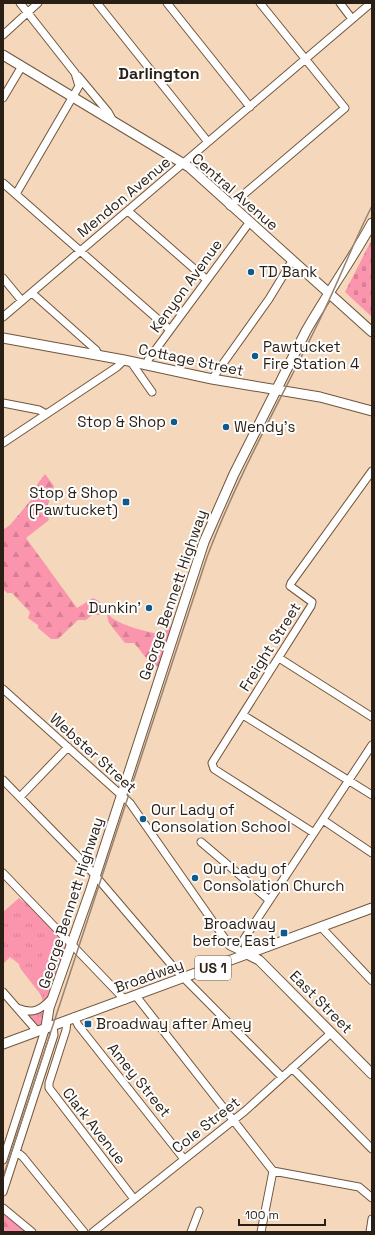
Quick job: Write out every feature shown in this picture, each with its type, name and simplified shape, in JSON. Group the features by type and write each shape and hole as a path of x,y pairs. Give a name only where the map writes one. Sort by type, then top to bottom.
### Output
{"main road":[{"name":"Central Avenue","path":"3,54 184,164 372,332"},
{"name":"George Bennett Highway","path":"45,1028 54,1009 54,998 96,875 204,542 220,504 317,311 330,294 352,259 372,223"},
{"name":"Cottage Street","path":"3,338 127,361 212,379 320,397 372,411"},
{"name":"Broadway","path":"3,1044 186,978 372,908"},
{"name":"East Street","path":"247,954 259,960 372,1074"}],"street":[{"path":"20,3 108,112 113,121"},
{"path":"3,35 38,3"},
{"path":"97,3 208,142"},
{"path":"167,3 250,107"},
{"path":"230,206 344,108 260,3"},
{"path":"340,3 352,19"},
{"name":"Mendon Avenue","path":"3,317 371,3"},
{"path":"3,98 22,66"},
{"path":"16,194 74,97 79,86 75,73"},
{"path":"3,183 170,330"},
{"path":"128,211 207,280"},
{"name":"Kenyon Avenue","path":"147,365 170,330 249,223"},
{"path":"212,379 269,299 292,261"},
{"path":"3,278 22,301"},
{"path":"32,293 96,350 99,356"},
{"path":"3,443 127,361 152,392"},
{"path":"3,403 39,410 46,414"},
{"name":"Freight Street","path":"314,833 233,783 212,767 212,763 279,658 312,602 294,590 290,586 291,583 372,471"},
{"path":"279,658 372,716"},
{"name":"Webster Street","path":"3,689 130,803 230,946 247,954"},
{"path":"243,715 372,795"},
{"path":"247,954 244,939 372,745"},
{"path":"20,797 68,747"},
{"path":"3,780 96,875 175,969 186,978 282,1077"},
{"path":"323,820 372,853"},
{"path":"201,842 269,900"},
{"path":"3,873 125,1000"},
{"path":"321,927 372,981"},
{"path":"3,992 16,1008 45,1028"},
{"path":"136,996 273,1171 359,1187 370,1196"},
{"path":"16,1008 34,1012 40,1010 54,998"},
{"name":"Amey Street","path":"70,1019 78,1025 184,1159"},
{"name":"Clark Avenue","path":"70,1019 48,1088 134,1198"},
{"name":"George Bennett Highway","path":"3,1160 45,1028 54,1036 3,1192"},
{"name":"Cole Street","path":"93,1232 234,1120 331,1033"},
{"path":"292,1068 372,1149"},
{"path":"17,1152 23,1157 84,1232"},
{"path":"261,1232 273,1171"},
{"path":"3,1208 32,1232"},
{"path":"191,1232 199,1212"},
{"path":"370,1232 372,1219"}],"green space":[{"path":"372,239 372,317 345,292"},
{"path":"45,474 54,486 46,510 49,520 26,538 77,608 93,598 101,603 109,615 114,619 127,625 163,635 168,626 177,627 161,668 152,664 134,643 125,643 109,623 107,615 92,615 86,620 78,620 58,639 51,639 38,628 38,625 28,618 30,612 12,593 7,593 3,589 3,530 10,525 31,500 32,491"},
{"path":"29,897 70,938 41,1028 22,1011 44,1005 41,995 20,968 19,964 10,957 3,964 3,912 19,898 24,902"},
{"path":"49,937 63,941 48,985 34,980"},
{"path":"3,1206 37,1232 3,1232"}],"railway":[{"path":"3,1177 207,557 247,464 323,313 372,206"}],"place":[{"name":"TD Bank","path":"251,272"},
{"name":"Pawtucket Fire Station 4","path":"255,356"},
{"name":"Stop & Shop","path":"174,422"},
{"name":"Wendy's","path":"226,427"},
{"name":"Stop & Shop (Pawtucket)","path":"126,502"},
{"name":"Dunkin'","path":"149,608"},
{"name":"Our Lady of Consolation School","path":"143,819"},
{"name":"Our Lady of Consolation Church","path":"195,878"},
{"name":"Broadway before East","path":"284,933"},
{"name":"Broadway after Amey","path":"88,1024"}],"district":[{"name":"Darlington","path":"159,73"}]}
